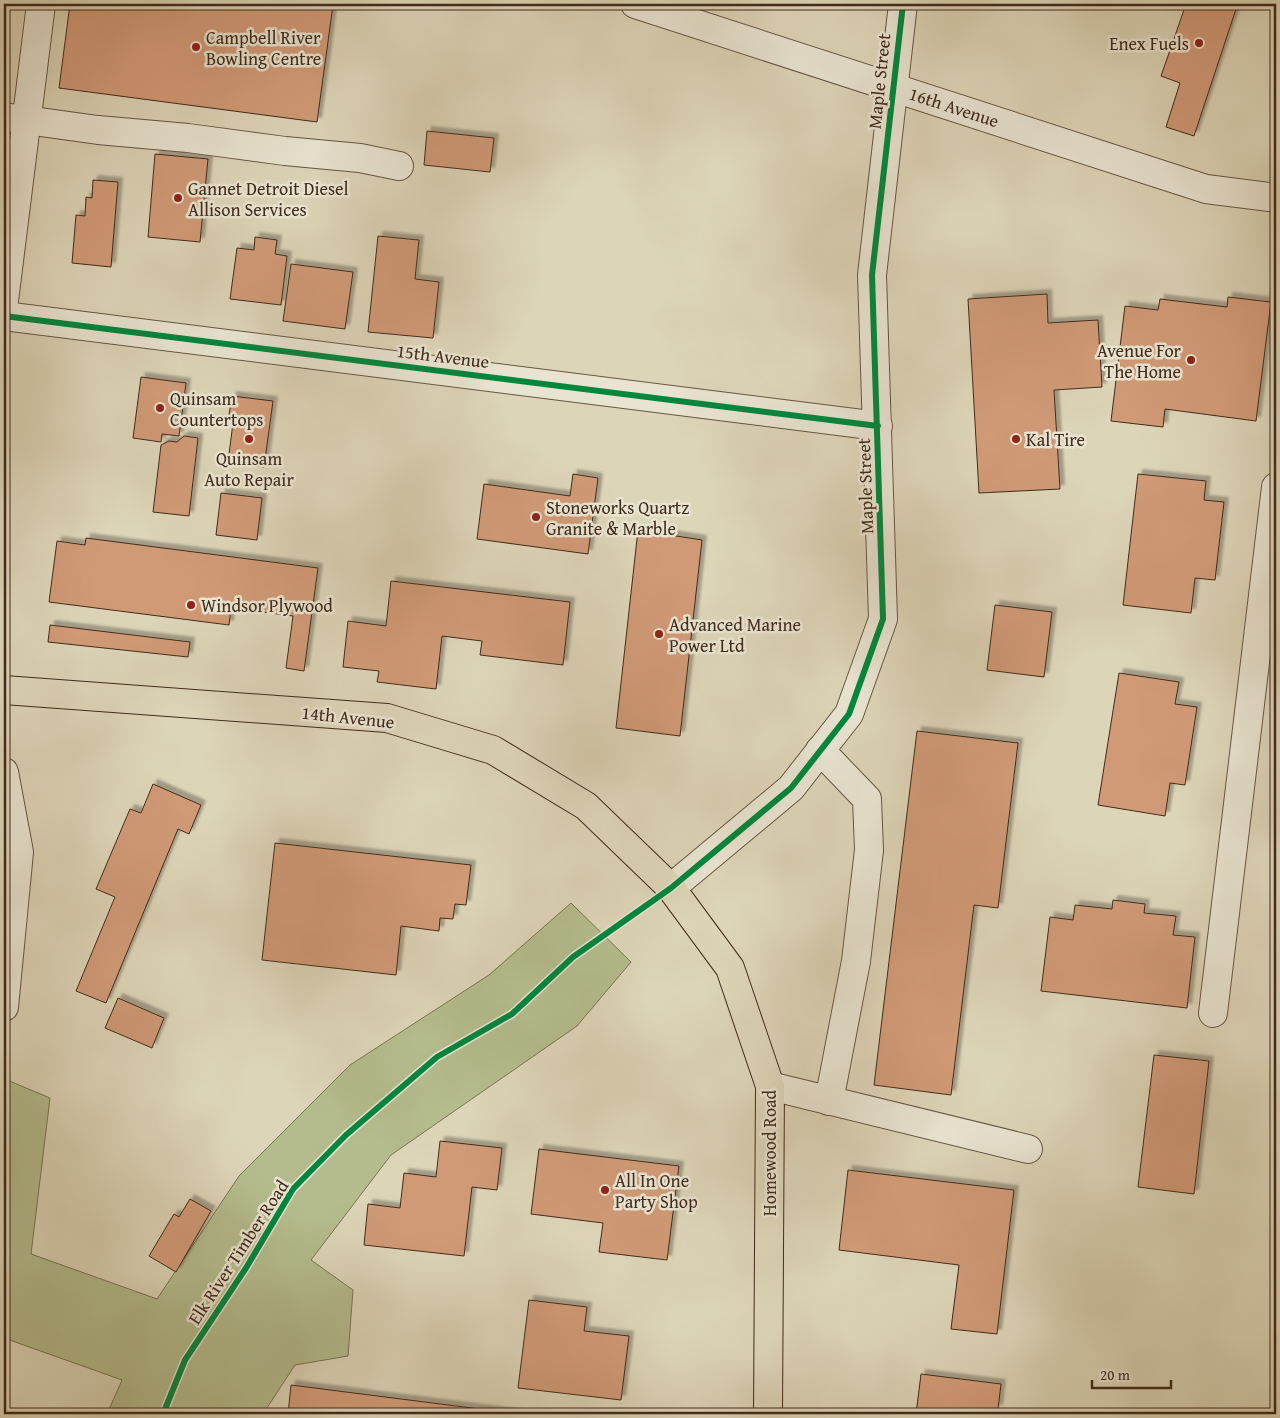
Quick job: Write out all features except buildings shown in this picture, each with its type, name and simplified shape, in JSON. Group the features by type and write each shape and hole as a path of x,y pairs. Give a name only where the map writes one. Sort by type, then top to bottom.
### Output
{"main road":[{"name":"14th Avenue","path":"4,690 387,718 493,750 577,800 586,806 671,888"},
{"name":"Homewood Road","path":"671,888 730,968 770,1086 768,1414"}],"street":[{"path":"4,301 15,118 41,4"},
{"name":"16th Avenue","path":"635,4 1206,189 1276,198"},
{"name":"Maple Street","path":"671,888 791,788 849,714 883,619 872,275 903,4"},
{"path":"15,118 98,130 188,138 285,151 360,158 399,166"},
{"name":"15th Avenue","path":"4,316 878,426"},
{"path":"1213,1013 1276,487"},
{"path":"820,750 867,799 869,850 856,961 829,1101"},
{"path":"4,772 19,852 4,1007"},
{"path":"770,1086 1028,1149"}],"green space":[{"path":"571,903 631,962 577,1026 391,1155 311,1260 353,1290 348,1356 295,1365 263,1414 107,1414 122,1380 4,1338 4,1088 7,1080 50,1098 31,1254 157,1299 239,1176 350,1065 489,975"}],"cycle path":[{"name":"Elk River Timber Road","path":"163,1414 185,1360 246,1268 293,1189 346,1135 437,1057 512,1014 573,957 671,888 791,788 849,714 883,619 872,275 903,4"},
{"path":"4,316 878,426"}],"place":[{"name":"Enex Fuels","path":"1199,43"},
{"name":"Campbell River Bowling Centre","path":"196,47"},
{"name":"Gannet Detroit Diesel Allison Services","path":"178,198"},
{"name":"Avenue For The Home","path":"1191,360"},
{"name":"Quinsam Countertops","path":"160,408"},
{"name":"Quinsam Auto Repair","path":"249,439"},
{"name":"Kal Tire","path":"1016,439"},
{"name":"Stoneworks Quartz Granite & Marble","path":"536,517"},
{"name":"Windsor Plywood","path":"191,605"},
{"name":"Advanced Marine Power Ltd","path":"659,634"},
{"name":"All In One Party Shop","path":"605,1190"}]}
